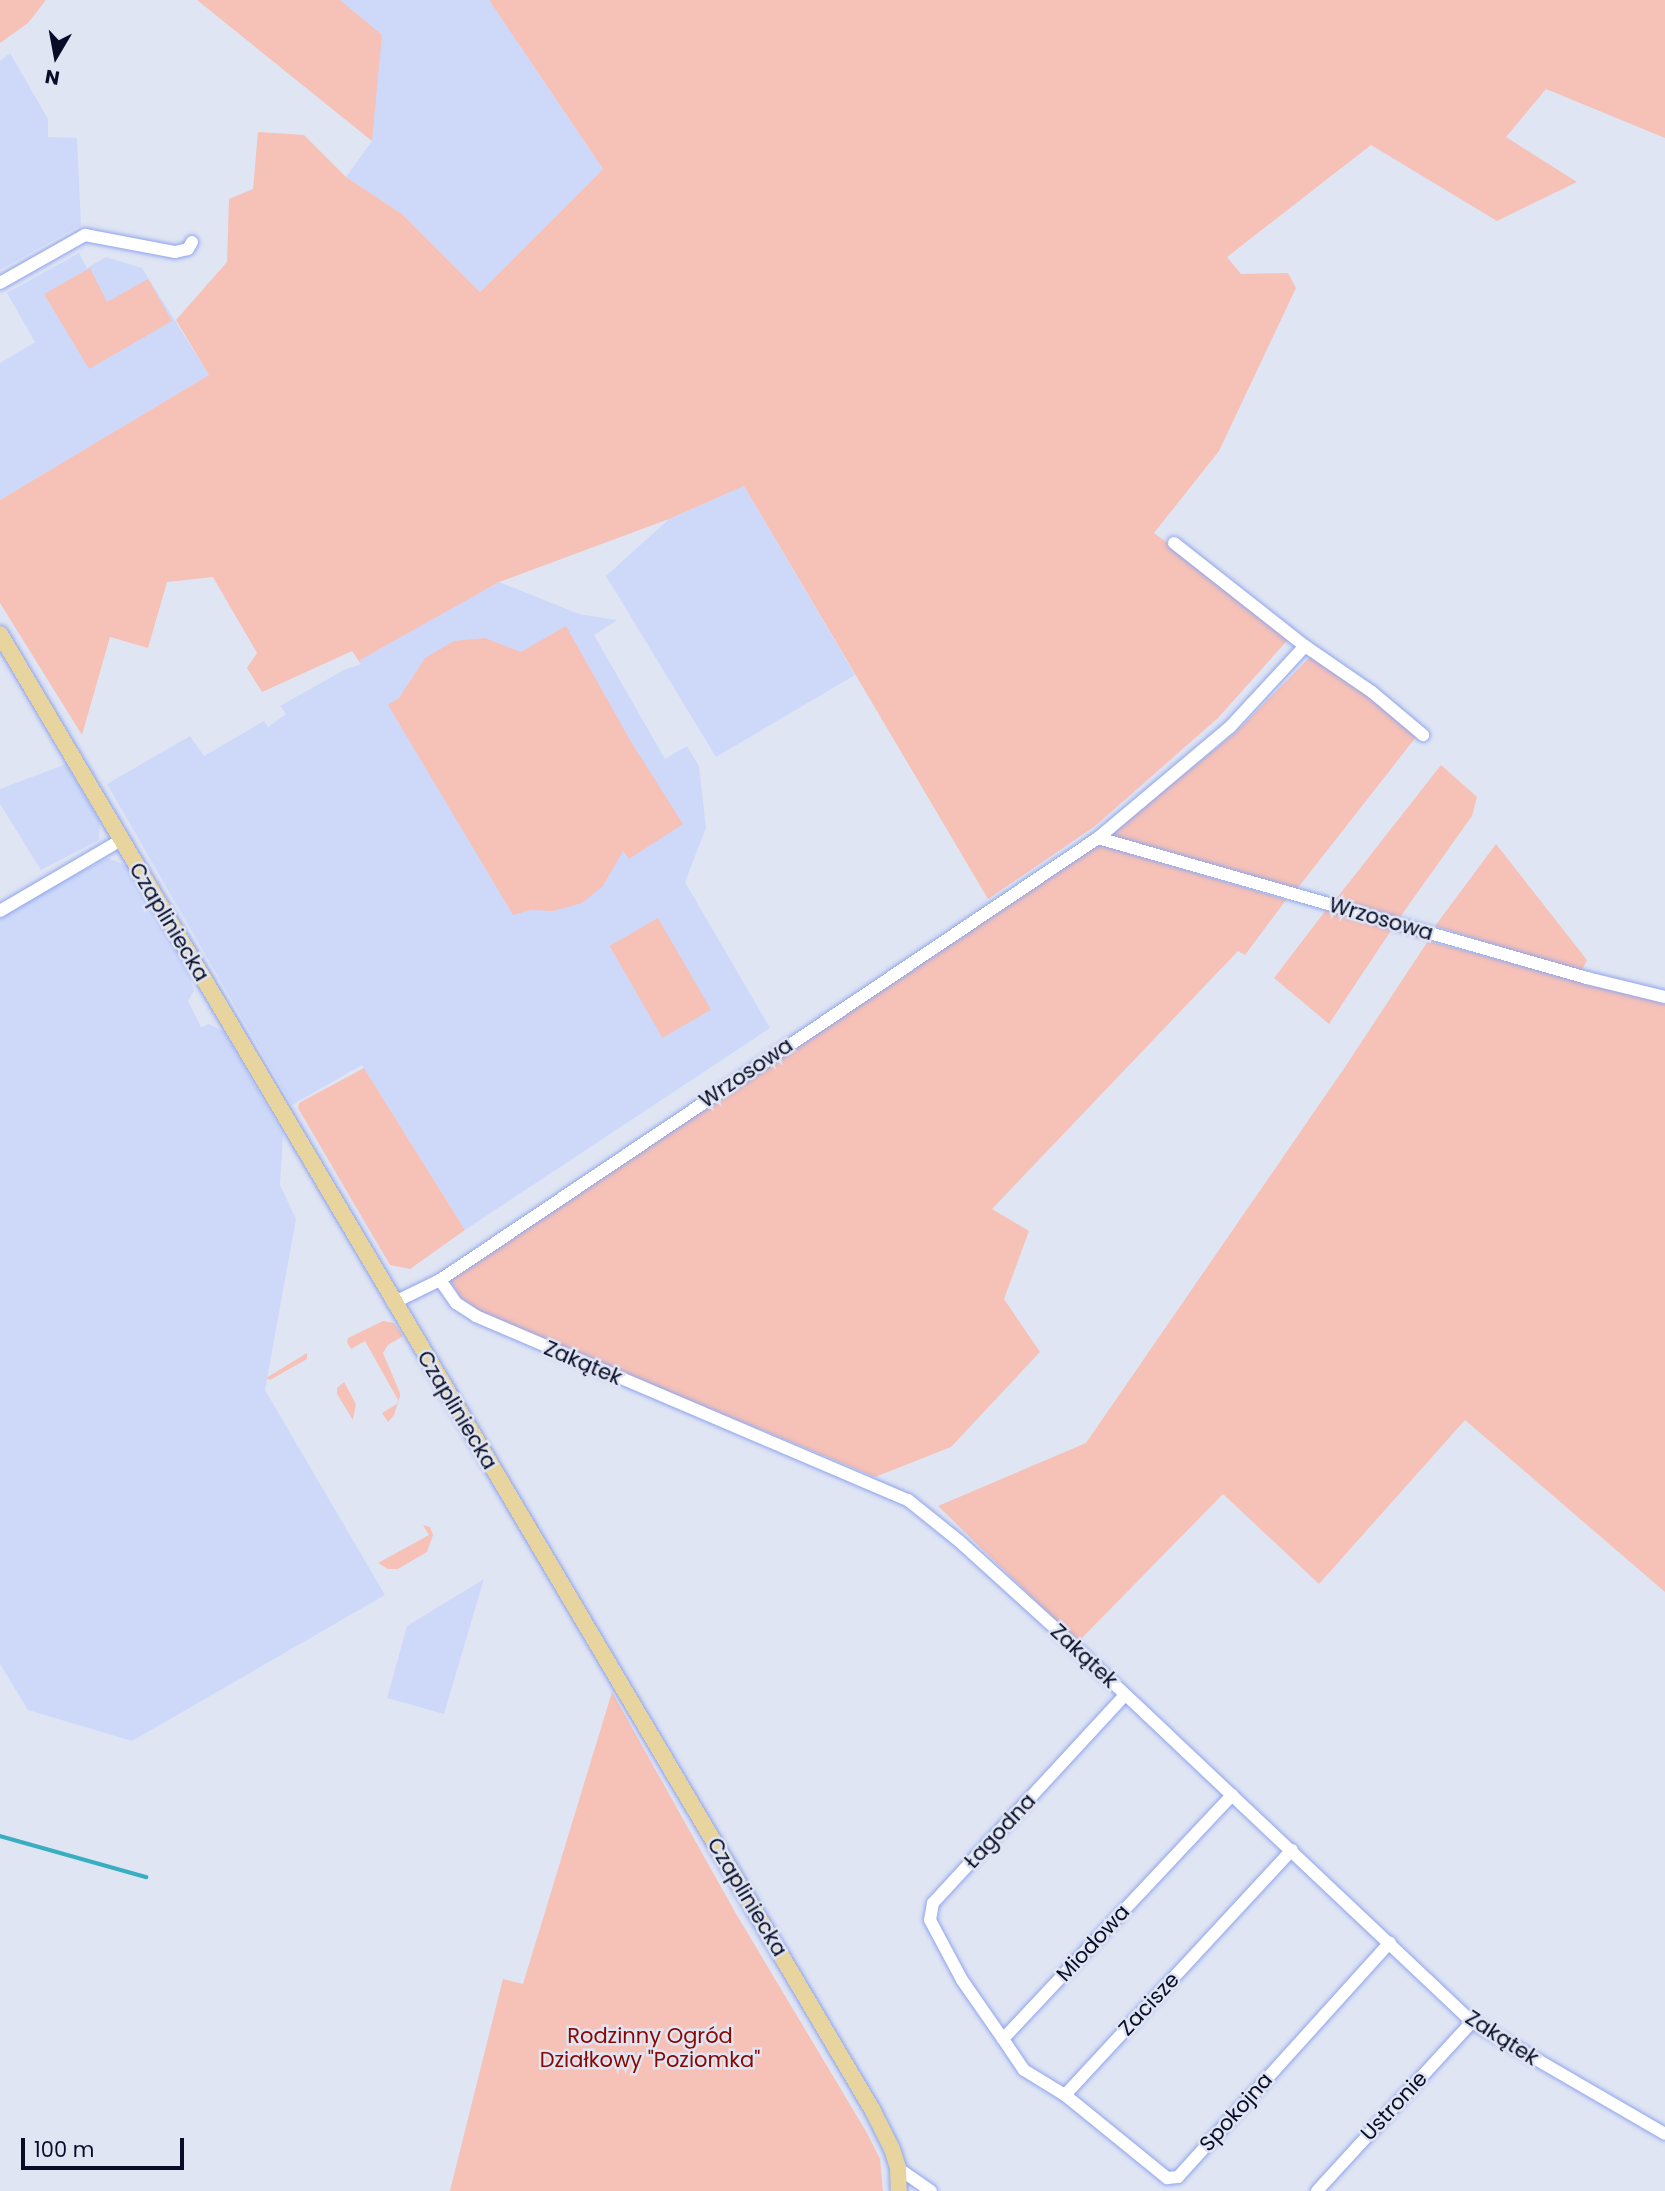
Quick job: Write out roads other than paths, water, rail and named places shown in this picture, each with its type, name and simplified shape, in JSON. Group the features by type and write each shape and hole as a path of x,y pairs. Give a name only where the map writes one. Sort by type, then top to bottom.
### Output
{"main road":[{"name":"Czapliniecka","path":"0,634 887,2135 898,2168 899,2191"}],"street":[{"path":"0,283 85,235 175,252 188,249 192,243"},
{"path":"1174,543 1306,646 1372,692 1423,735"},
{"name":"Wrzosowa","path":"393,1303 440,1280 1098,838 1230,727 1306,646"},
{"name":"Wrzosowa","path":"1098,838 1574,974 1665,997"},
{"path":"0,911 121,841"},
{"name":"Zakątek","path":"440,1280 456,1303 476,1316 908,1500 987,1566 1390,1942 1472,2022 1665,2134"},
{"name":"Łagodna","path":"1003,2039 962,1980 930,1920 933,1903 1125,1695"},
{"name":"Miodowa","path":"1003,2039 1231,1795"},
{"name":"Zacisze","path":"1065,2095 1292,1850"},
{"name":"Spokojna","path":"1065,2095 1167,2178 1178,2177 1390,1942"},
{"name":"Ustronie","path":"1317,2191 1472,2022"},
{"path":"1003,2039 1024,2070 1065,2095"},
{"path":"898,2168 931,2191"}],"waterway":[{"path":"0,1836 146,1877"}],"park label":[{"name":"Rodzinny Ogród Działkowy \"Poziomka\"","path":"650,2048"}]}
